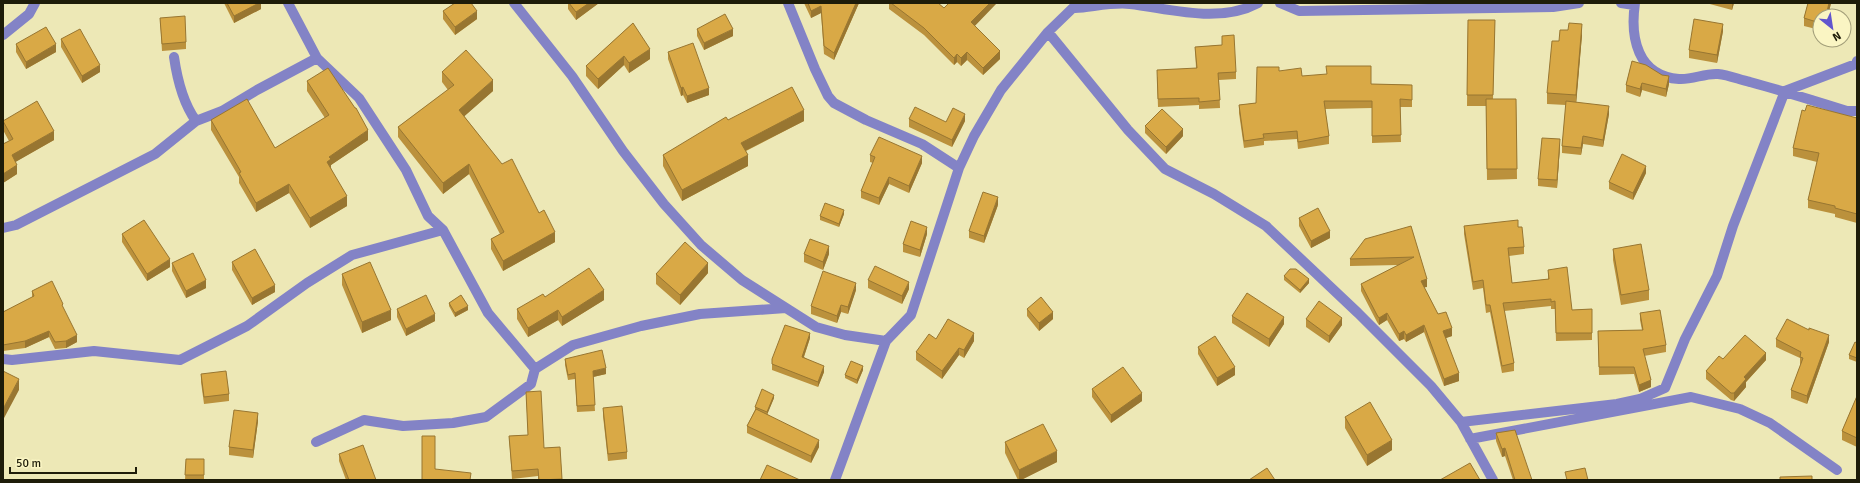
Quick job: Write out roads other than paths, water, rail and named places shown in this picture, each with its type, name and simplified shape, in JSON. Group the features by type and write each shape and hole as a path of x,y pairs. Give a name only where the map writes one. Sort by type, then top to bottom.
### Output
{"street":[{"path":"3,35 29,14 35,3"},
{"path":"288,3 317,58 359,98 406,170 428,216 443,230 488,313 535,369"},
{"path":"514,3 572,76 623,151 664,204 701,245 742,280 816,327 845,335 886,341"},
{"path":"788,3 815,69 828,96 834,103 866,120 922,144 959,168"},
{"path":"835,480 886,341 911,315 959,168 974,136 1001,90 1048,32 1076,6 1128,4 1173,12 1218,14 1250,7 1258,3"},
{"path":"1280,3 1299,11 1553,7 1579,3"},
{"path":"1621,3 1634,4 1634,31 1639,56 1652,69 1662,75 1679,79 1718,74 1785,91 1847,111 1857,111"},
{"path":"1048,32 1128,130 1165,168 1214,194 1266,226 1358,313 1431,386 1461,422 1493,480"},
{"path":"174,56 180,85 190,112 196,121"},
{"path":"3,228 16,225 155,154 196,121 222,112 257,90 317,58"},
{"path":"1461,422 1618,404 1640,399 1665,388 1685,339 1717,276 1733,226 1785,91 1856,64 1857,61"},
{"path":"3,359 12,360 94,351 180,360 247,326 307,282 352,255 443,230"},
{"path":"316,442 364,420 403,426 453,423 486,417 531,384 535,369 573,345 641,326 700,314 786,308"},
{"path":"1470,439 1691,398 1740,409 1770,424 1838,470"}]}
